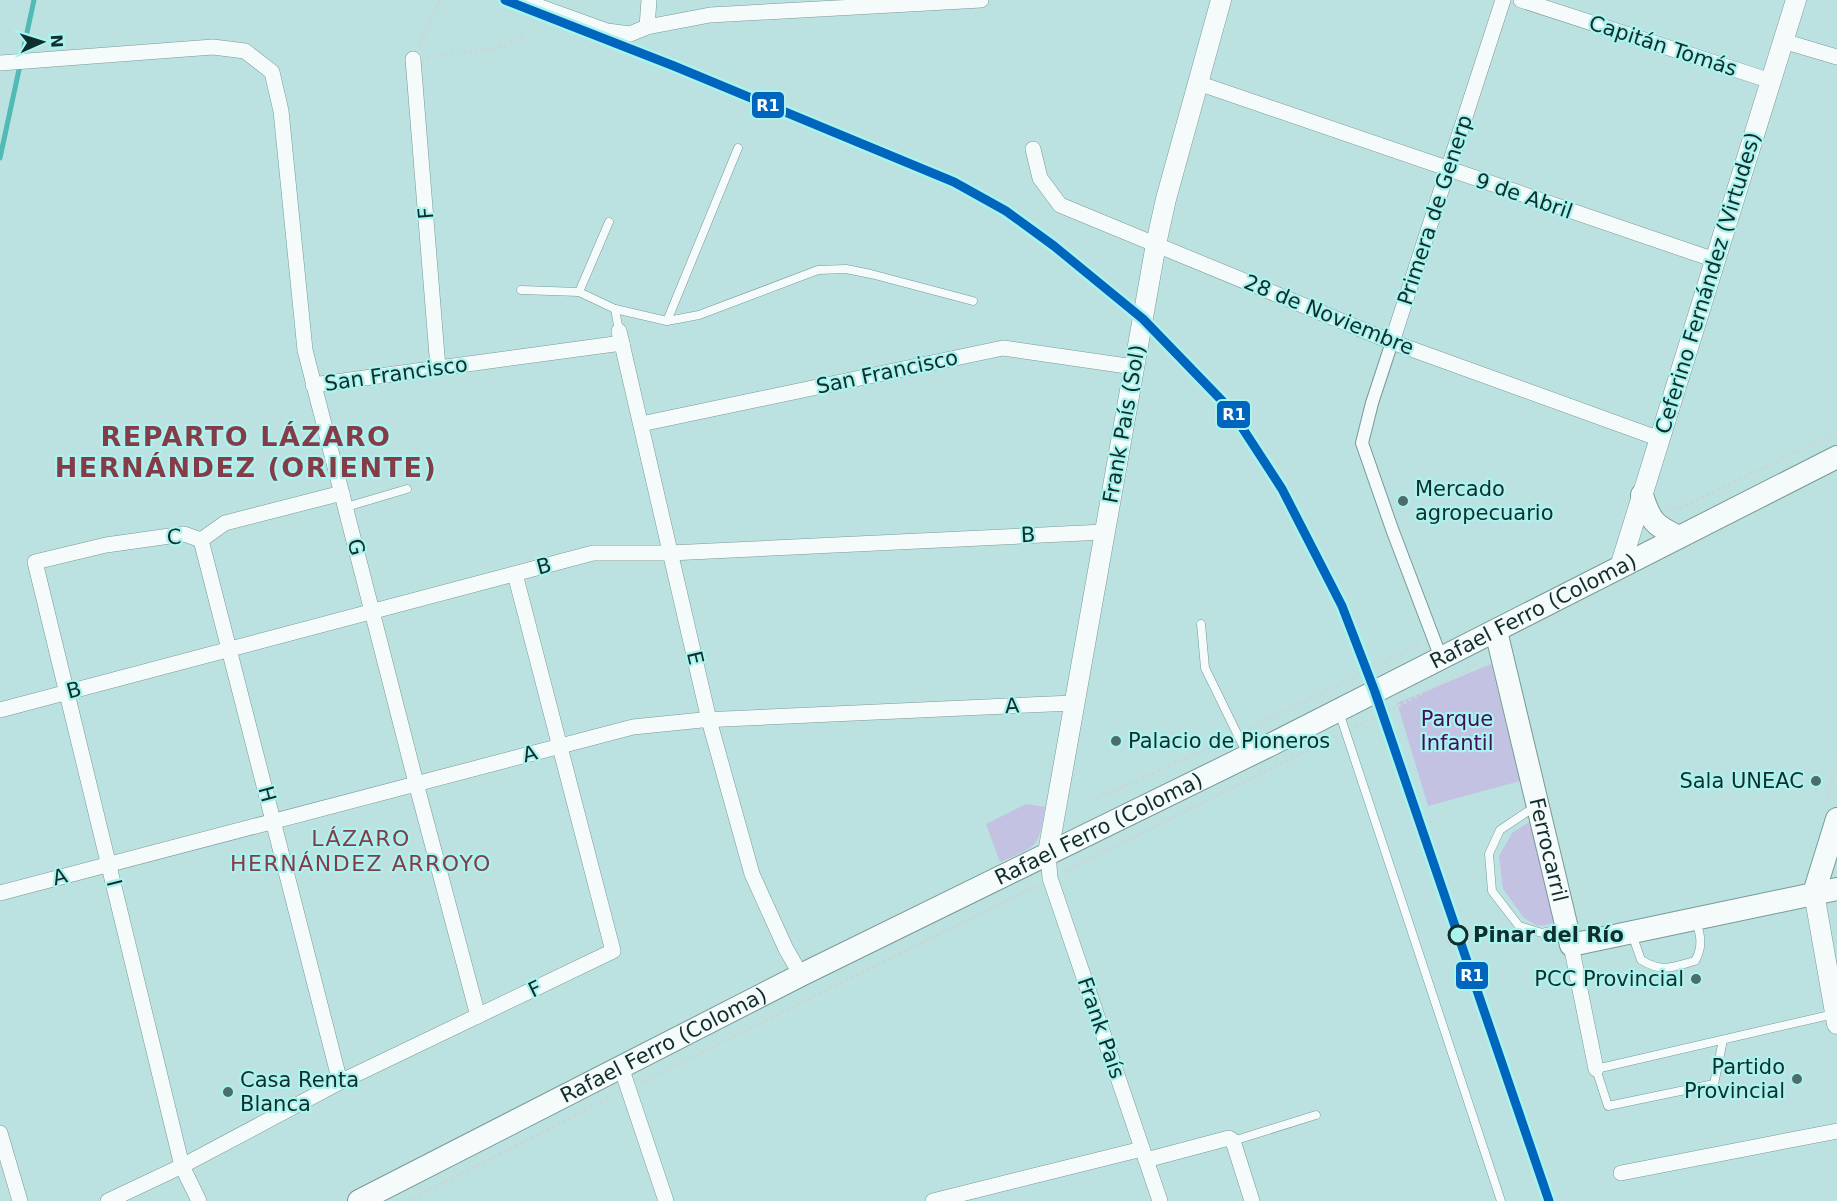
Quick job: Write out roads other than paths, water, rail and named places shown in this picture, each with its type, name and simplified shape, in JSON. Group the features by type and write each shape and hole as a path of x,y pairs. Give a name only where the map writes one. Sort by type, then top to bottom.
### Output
{"main road":[{"name":"Rafael Ferro (Coloma)","path":"359,1201 801,975 1048,853 1248,756 1342,721 1437,648 1499,641 1620,567 1837,457"},
{"path":"1642,495 1648,515 1663,530 1679,537"},
{"name":"Ferrocarril","path":"1499,641 1569,937"},
{"path":"1814,893 1837,819"},
{"path":"1569,937 1632,932 1837,889"}],"street":[{"path":"521,0 607,31 630,34 647,27 710,15 981,0"},
{"path":"647,27 649,0"},
{"name":"Frank País (Sol)","path":"1048,853 1156,244 1221,0"},
{"name":"Primera de Generp","path":"1437,648 1362,443 1372,403 1503,0"},
{"name":"Capitán Tomás","path":"1521,0 1771,81"},
{"name":"Ceferino Fernández (Virtudes)","path":"1620,567 1796,0"},
{"path":"1783,41 1837,57"},
{"name":"G","path":"0,63 213,47 245,51 272,72 281,111 305,350 478,1016"},
{"name":"F","path":"414,59 438,368"},
{"name":"9 de Abril","path":"1198,83 1715,261"},
{"name":"28 de Noviembre","path":"1033,149 1040,178 1060,205 1392,342 1660,439"},
{"name":"San Francisco","path":"313,385 438,368 620,337"},
{"name":"E","path":"620,337 710,720 752,874 786,949 801,975"},
{"name":"San Francisco","path":"641,424 1003,348 1134,367"},
{"name":"C","path":"35,562 106,545 184,534 201,540 225,523 344,500"},
{"name":"B","path":"0,710 593,553 670,553 1104,532"},
{"name":"H","path":"201,540 340,1082"},
{"name":"I","path":"35,562 182,1166 199,1201"},
{"name":"F","path":"108,1201 182,1166 340,1082 613,951 515,574"},
{"name":"A","path":"0,893 633,727 710,720 1074,703"},
{"name":"Frank País","path":"1048,853 1050,878 1160,1201"},
{"path":"1814,893 1836,1019"},
{"name":"Ferrocarril","path":"1569,937 1596,1069"},
{"path":"621,1066 666,1201"},
{"path":"1620,1173 1837,1131"},
{"path":"0,1133 20,1201"},
{"path":"933,1201 1226,1137 1233,1141 1252,1201"}],"lane":[{"path":"667,321 738,148"},
{"path":"579,292 609,222"},
{"path":"521,290 579,292 615,309 667,321 699,315 818,270 846,269 973,301"},
{"path":"615,309 620,337"},
{"name":"C","path":"344,500 407,489"},
{"path":"1201,624 1205,668 1248,756"},
{"path":"1342,721 1501,1201"},
{"path":"1537,806 1500,830 1489,854 1492,891 1519,926 1542,933 1569,937"},
{"path":"1632,932 1641,960 1654,968 1668,968 1695,961 1701,950 1700,932 1695,919"},
{"path":"1723,1040 1714,1084 1608,1106 1596,1069 1723,1040 1836,1019"},
{"path":"1233,1141 1316,1115"}],"waterway":[{"path":"0,158 34,0"}],"place":[{"name":"Mercado agropecuario","path":"1403,501"},
{"name":"Palacio de Pioneros","path":"1116,741"},
{"name":"Sala UNEAC","path":"1816,781"},
{"name":"Pinar del Río","path":"1458,935"},
{"name":"PCC Provincial","path":"1696,979"},
{"name":"Partido Provincial","path":"1797,1079"},
{"name":"Casa Renta Blanca","path":"228,1092"}],"district":[{"name":"REPARTO LÁZARO HERNÁNDEZ (ORIENTE)","path":"246,452"},
{"name":"LÁZARO HERNÁNDEZ ARROYO","path":"361,850"}],"park label":[{"name":"Parque Infantil","path":"1457,731"}]}
